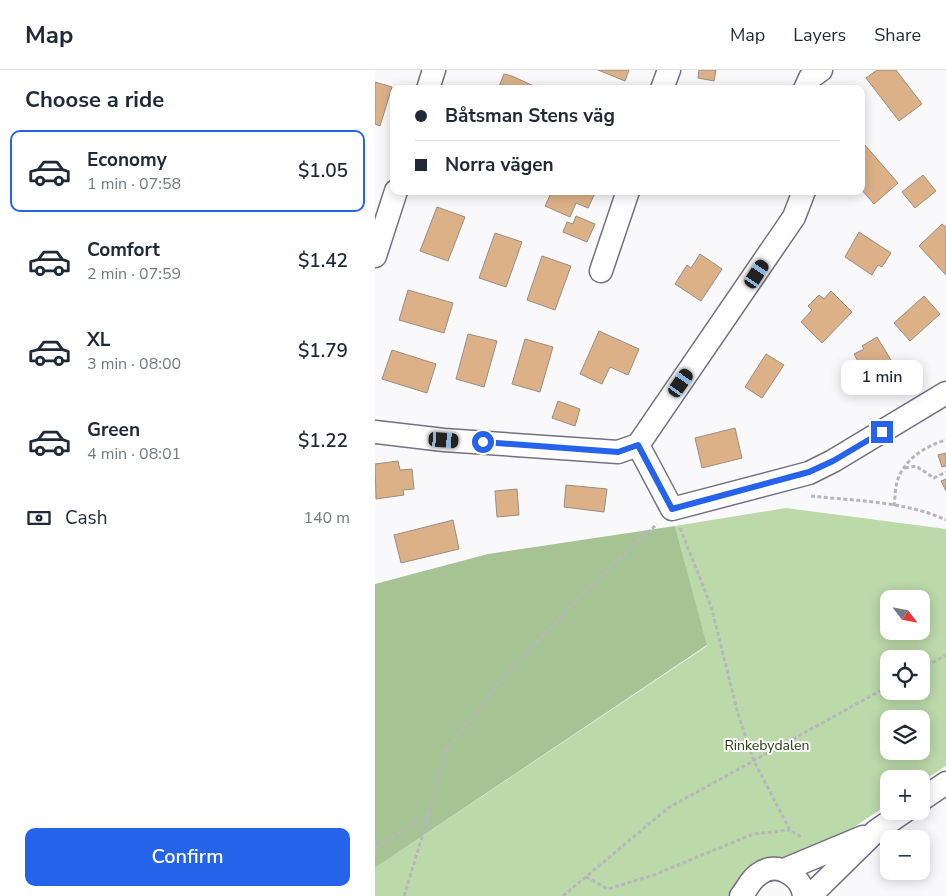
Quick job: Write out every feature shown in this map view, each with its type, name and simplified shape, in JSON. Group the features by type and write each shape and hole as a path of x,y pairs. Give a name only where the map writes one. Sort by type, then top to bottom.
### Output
{"street":[{"path":"429,85 434,70"},
{"path":"664,85 669,70"},
{"path":"375,256 395,195"},
{"path":"601,270 627,195"},
{"path":"375,432 444,440 618,452 638,445 794,217 802,195"},
{"path":"638,445 672,509 809,472 833,461 946,393"},
{"path":"930,794 946,783"},
{"path":"810,896 876,831 892,820"},
{"path":"744,895 749,882 760,872 770,869 784,870 876,831"},
{"path":"784,870 799,881 804,890 804,896"}],"path":[{"path":"894,506 897,482 915,454 931,444 946,440"},
{"path":"905,468 916,466 934,478 946,472"},
{"path":"782,480 805,496 894,506 927,512 946,520"},
{"path":"403,896 429,814 445,752 493,688 584,592 672,509 711,606 738,714 754,761 790,830 804,839"},
{"path":"930,664 946,655"},
{"path":"563,896 668,808 880,691"},
{"path":"375,848 429,814"},
{"path":"586,877 608,890 654,875 753,834 790,830"}],"green space":[{"name":"Rinkebydalen","path":"786,508 946,529 946,766 930,776 930,770 880,770 880,810 749,896 375,896 375,868 707,646 675,526"},
{"path":"675,526 707,645 375,868 375,584 488,554"}],"building":[{"path":"598,70 629,70 625,81"},
{"path":"699,70 716,70 714,81 698,78"},
{"path":"877,70 896,70 922,104 899,121 866,78"},
{"path":"504,74 531,85 500,85"},
{"path":"375,82 390,86 390,94 380,126 375,124"},
{"path":"865,145 898,183 874,204 865,194"},
{"path":"923,175 936,191 915,208 902,192"},
{"path":"550,195 594,195 588,208 576,203 570,217 545,206"},
{"path":"437,207 465,217 448,261 420,251"},
{"path":"576,216 595,224 587,242 563,232 567,222 573,224"},
{"path":"942,224 946,227 946,275 919,246"},
{"path":"859,232 891,253 882,267 878,265 872,275 845,257"},
{"path":"495,233 522,242 506,287 479,278"},
{"path":"700,254 722,269 701,301 675,284 687,265 691,268"},
{"path":"542,256 571,266 555,310 527,300"},
{"path":"408,290 453,303 444,333 399,320"},
{"path":"831,291 852,312 822,343 801,322 812,310 808,306 819,295 824,299"},
{"path":"924,296 940,314 910,341 894,323"},
{"path":"599,331 639,349 628,375 610,367 602,384 580,374"},
{"path":"468,334 497,341 484,387 456,379"},
{"path":"877,337 897,370 882,379 881,376 870,383 854,354 864,349 862,346"},
{"path":"525,339 553,347 540,392 512,384"},
{"path":"392,350 436,364 427,393 382,379"},
{"path":"766,354 784,365 762,398 745,387"},
{"path":"558,401 580,409 575,426 552,418"},
{"path":"735,428 742,458 702,468 695,438"},
{"path":"946,453 946,466 942,467 938,455"},
{"path":"398,461 400,470 412,469 414,489 403,490 404,495 376,499 375,464"},
{"path":"946,479 946,491 941,481"},
{"path":"566,485 607,489 604,512 564,507"},
{"path":"517,489 519,515 497,517 495,491"},
{"path":"453,520 459,549 401,563 394,535"}],"route":[{"path":"483,442 618,452 638,445 672,509 809,472 833,461 882,432"}]}
